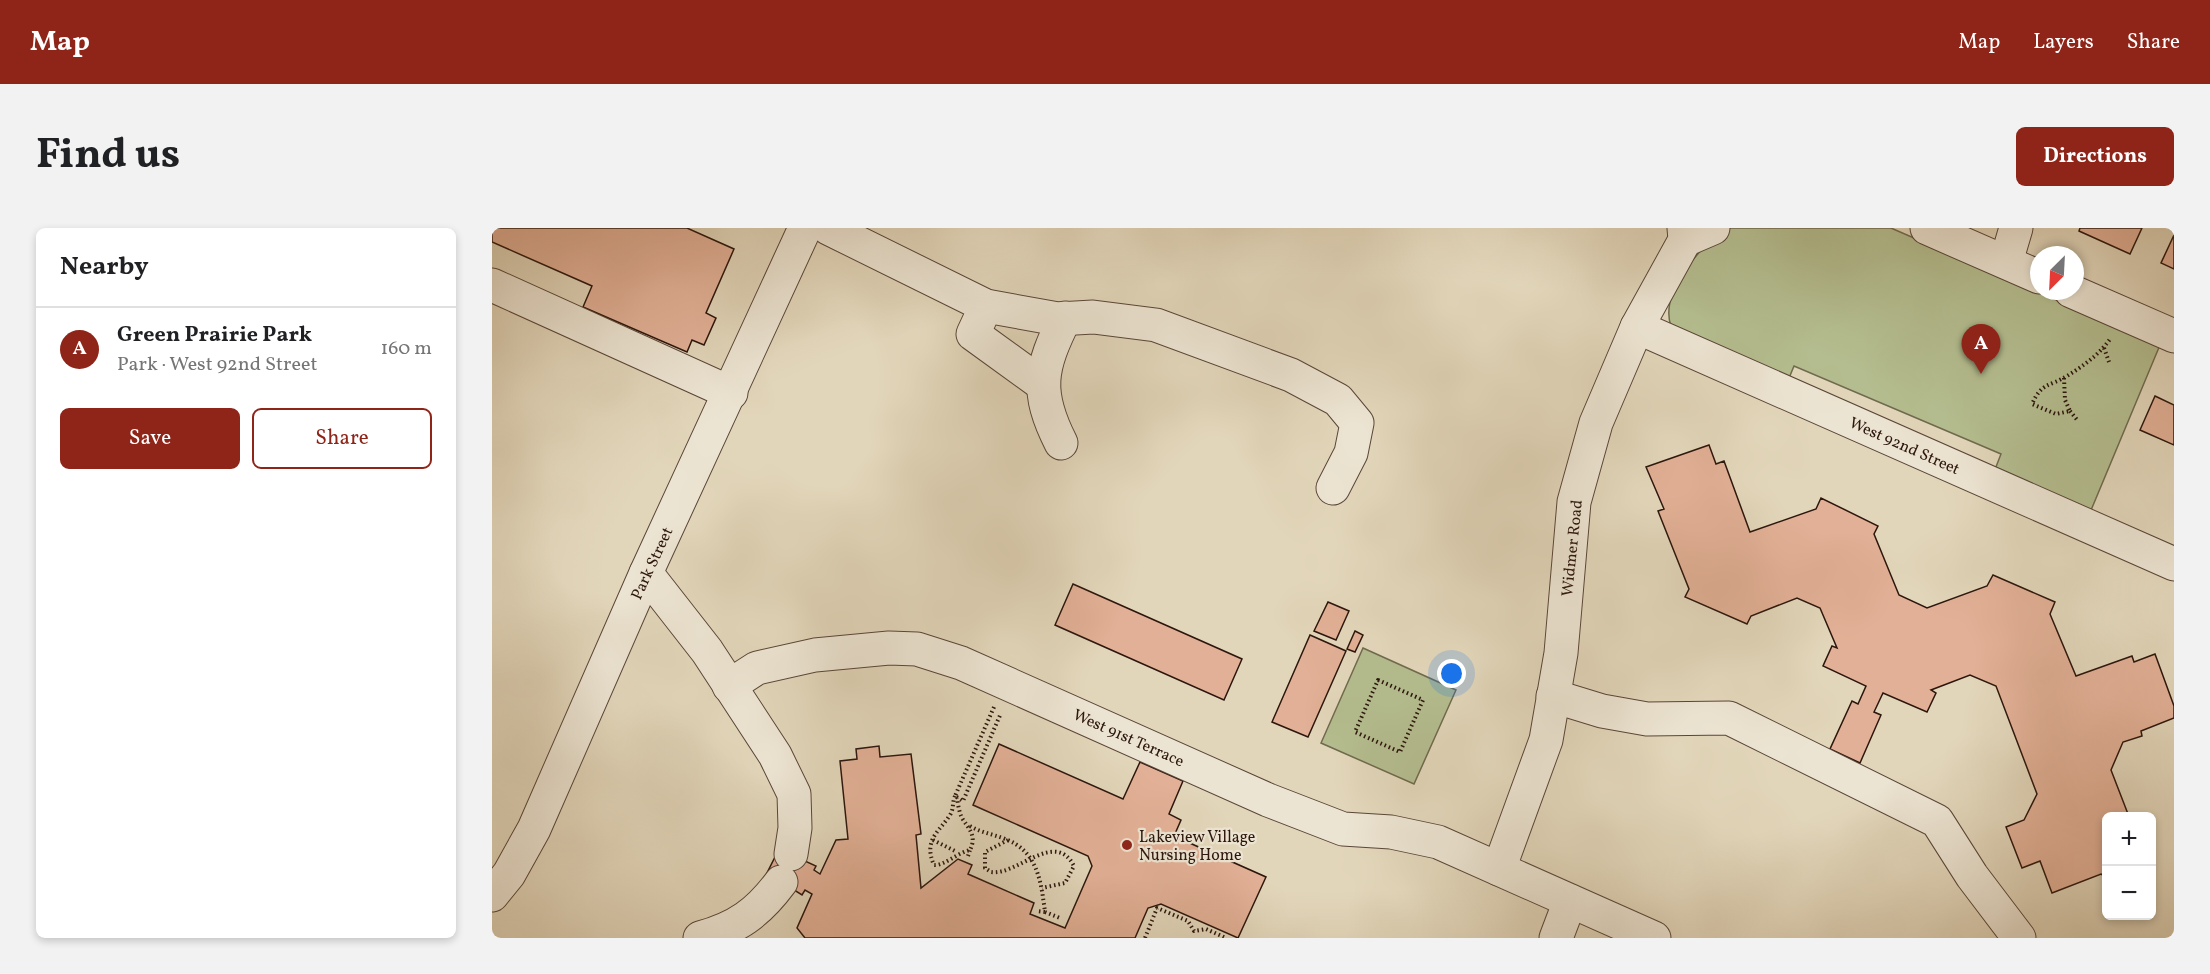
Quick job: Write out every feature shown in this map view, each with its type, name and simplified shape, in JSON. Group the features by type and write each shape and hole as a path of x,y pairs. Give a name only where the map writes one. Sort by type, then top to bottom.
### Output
{"street":[{"name":"Park Street","path":"492,895 509,874 534,829 646,573 731,393 805,228"},
{"path":"828,228 972,300 1065,318 1093,317 1156,325 1291,375 1338,400 1357,423 1352,453 1333,488"},
{"path":"1927,228 2030,273"},
{"path":"2006,262 2016,228"},
{"name":"Widmer Road","path":"1499,869 1545,740 1561,653 1574,502 1596,423 1637,327 1694,232"},
{"path":"492,285 731,393"},
{"path":"2084,297 2174,336"},
{"path":"972,300 973,334 1042,384"},
{"path":"1061,443 1048,418 1042,384 1050,347 1065,318"},
{"name":"West 92nd Street","path":"1637,327 2174,564"},
{"path":"646,573 707,651 775,755 794,794 795,828 786,868 757,911 727,931 700,938"},
{"name":"West 91st Terrace","path":"729,686 757,668 815,655 889,648 917,649 961,663 1269,800 1343,830 1391,832 1438,842 1654,938"},
{"path":"1553,696 1602,711 1647,719 1729,718 1937,821 1972,876 2019,938"},
{"path":"1556,938 1570,901"}],"path":[{"path":"2070,411 2056,414 2032,404 2037,392 2046,384 2064,378 2104,348 2116,332"},
{"path":"2104,348 2109,362"},
{"path":"2064,378 2065,400 2078,421"},
{"path":"1378,680 1423,700 1400,752 1378,742 1355,732 1378,680"},
{"path":"970,850 957,852 940,866 934,865 931,846 942,822 952,812 956,797 994,706"},
{"path":"956,797 963,801 1003,710"},
{"path":"956,797 962,818 969,826 982,834 1008,840 1032,857 1038,869 1045,912"},
{"path":"969,826 973,844"},
{"path":"968,856 973,844 982,834"},
{"path":"933,840 957,852"},
{"path":"1008,840 985,852 985,868 999,874 1032,857 1061,853 1070,858 1074,866 1065,883 1042,888"},
{"path":"1144,938 1157,908 1188,921 1194,930 1206,929 1226,938"},
{"path":"1036,911 1060,918"}],"green space":[{"path":"1722,228 1891,228 2030,288 2030,300 2057,300 2160,345 2089,515 1994,472 2001,454 1794,366 1787,383 1671,326 1669,313 1676,286 1683,273"},
{"path":"1363,648 1456,690 1414,784 1321,743"}],"building":[{"path":"492,228 687,228 734,249 706,313 716,318 704,345 692,340 687,352 583,307 592,286 492,242"},
{"path":"2080,228 2142,228 2130,254 2079,231"},
{"path":"2174,235 2174,269 2161,263"},
{"path":"2155,396 2174,405 2174,445 2140,430"},
{"path":"1709,445 1716,464 1724,461 1750,532 1816,509 1821,498 1878,526 1874,534 1899,595 1927,608 1987,586 1993,575 2055,602 2050,614 2076,676 2132,656 2134,662 2155,654 2174,706 2174,718 2141,731 2142,736 2123,742 2111,770 2127,812 2102,812 2102,875 2052,893 2040,861 2022,868 2006,827 2024,820 2037,794 1996,686 1970,675 1931,690 1936,693 1927,712 1883,693 1874,712 1881,715 1860,763 1830,749 1852,701 1858,704 1866,686 1823,666 1832,646 1837,648 1820,608 1797,598 1751,616 1747,624 1685,597 1689,589 1658,511 1664,509 1646,467"},
{"path":"1073,584 1242,659 1224,700 1055,625"},
{"path":"1328,602 1349,611 1336,640 1314,631"},
{"path":"1355,631 1363,635 1355,652 1347,649"},
{"path":"1310,635 1346,651 1308,737 1272,722"},
{"name":"Lakeview Village Nursing Home","path":"999,744 1123,799 1140,762 1183,781 1169,814 1181,820 1174,836 1266,877 1238,938 1161,904 1148,908 1135,938 805,938 797,928 812,894 805,890 802,895 767,873 779,849 816,866 814,870 820,874 836,840 848,839 840,761 857,759 856,749 879,746 880,757 911,754 921,834 916,835 921,888 958,859 972,865 968,874 1034,903 1030,914 1065,928 1092,866 1088,856 973,805"}],"place":[{"name":"Green Prairie Park","path":"1981,374"},
{"name":"Lakeview Village Nursing Home","path":"1127,845"}]}
